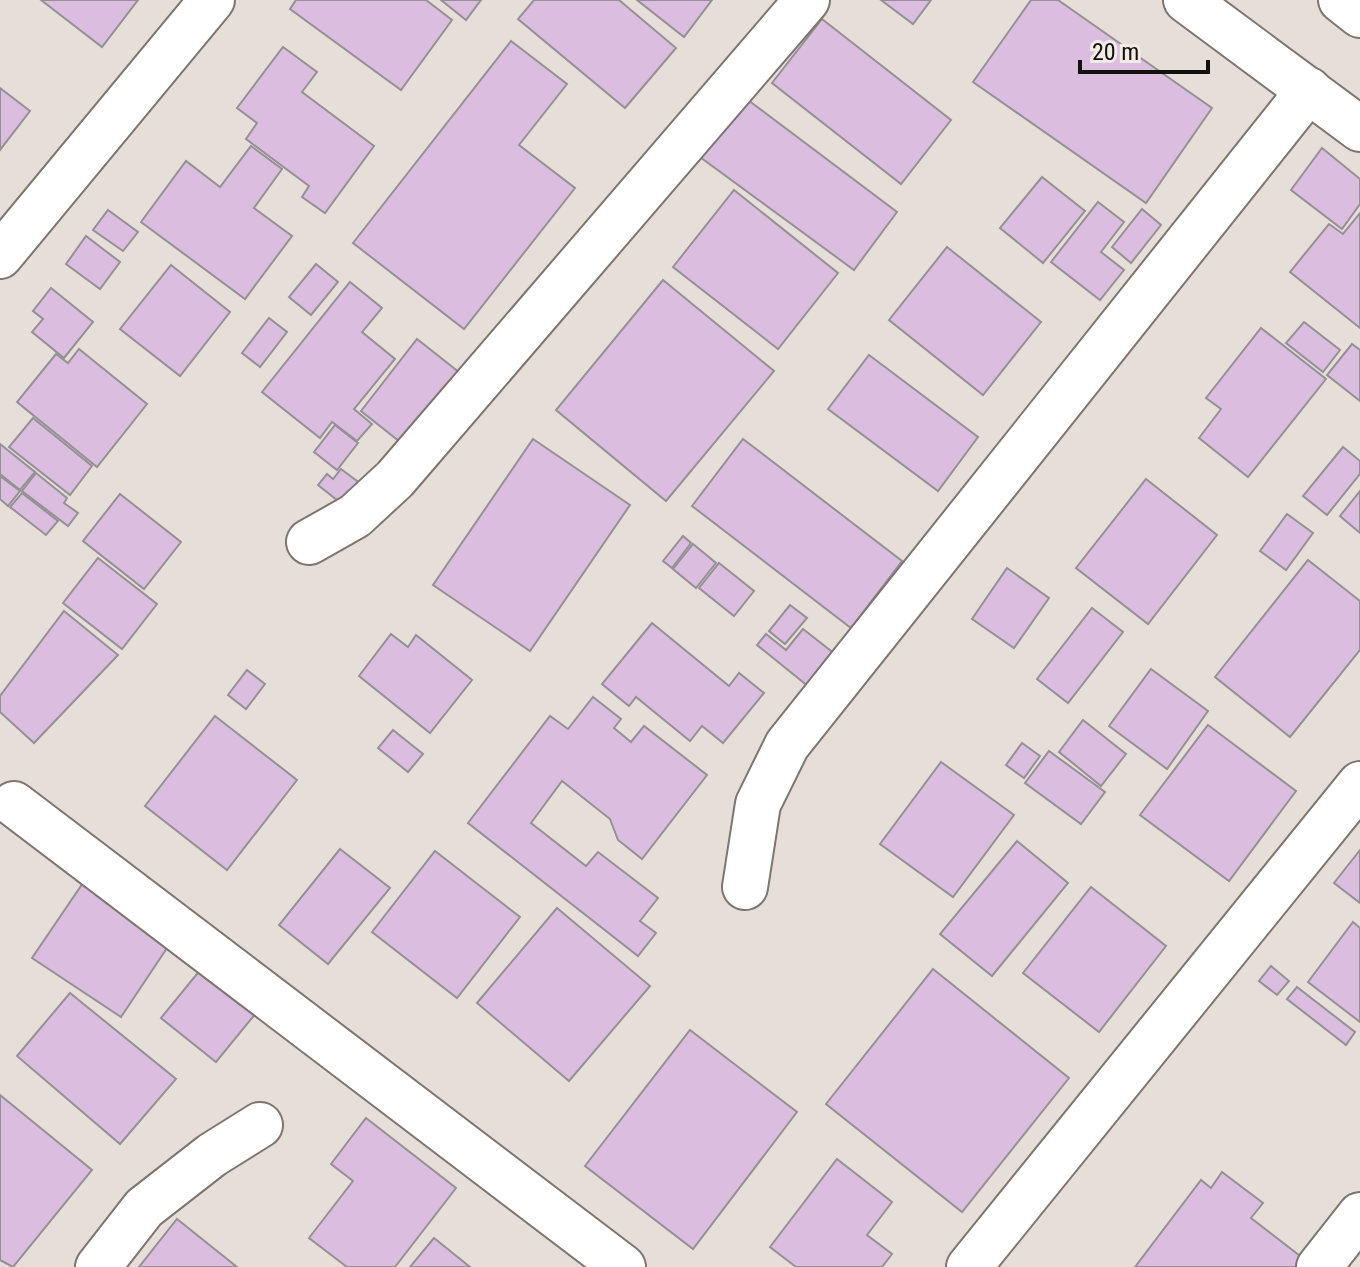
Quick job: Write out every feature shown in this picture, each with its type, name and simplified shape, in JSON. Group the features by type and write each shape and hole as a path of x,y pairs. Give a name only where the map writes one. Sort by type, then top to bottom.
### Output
{"street":[{"path":"0,256 212,0"},
{"path":"309,542 355,516 395,479 807,0"},
{"path":"1186,0 1360,129"},
{"path":"1341,0 1360,15"},
{"path":"745,887 758,804 787,745 1309,90"},
{"path":"969,1267 1360,784"},
{"path":"14,804 623,1267"},
{"path":"98,1267 144,1208 212,1155 260,1125"},
{"path":"1319,1267 1360,1215"}],"building":[{"path":"41,0 138,0 102,47"},
{"path":"296,0 426,0 452,20 401,90 290,9"},
{"path":"441,0 481,0 466,20"},
{"path":"534,0 619,0 676,48 625,108 518,19"},
{"path":"637,0 712,0 684,37"},
{"path":"881,0 931,0 913,24"},
{"path":"1031,0 1058,0 1212,108 1146,203 973,82"},
{"path":"822,19 951,120 901,184 772,83"},
{"path":"511,41 567,84 519,145 575,188 464,329 353,243"},
{"path":"283,47 317,72 302,92 374,146 325,213 302,197 309,186 246,139 257,123 237,108"},
{"path":"0,88 30,111 0,150"},
{"path":"744,97 897,212 854,270 700,157"},
{"path":"251,146 282,169 254,208 292,236 245,299 141,222 186,161 220,187"},
{"path":"1322,148 1360,179 1360,204 1342,229 1291,190"},
{"path":"1042,177 1085,211 1043,263 1000,228"},
{"path":"734,190 838,273 778,349 673,267"},
{"path":"1098,202 1124,222 1101,252 1124,270 1100,300 1051,262"},
{"path":"1142,209 1161,225 1131,263 1112,247"},
{"path":"108,210 138,232 123,251 93,230"},
{"path":"1360,213 1360,328 1290,272 1329,224 1343,234"},
{"path":"86,236 120,262 100,289 66,264"},
{"path":"947,247 1041,322 983,395 889,320"},
{"path":"316,264 338,282 311,315 289,297"},
{"path":"171,265 230,312 180,376 120,329"},
{"path":"663,280 774,371 666,501 556,410"},
{"path":"350,282 382,308 362,332 395,359 354,409 372,424 357,441 332,422 320,438 262,392"},
{"path":"51,288 93,322 64,358 32,332 43,319 33,311"},
{"path":"269,318 287,332 260,367 242,353"},
{"path":"1304,322 1340,350 1323,372 1286,343"},
{"path":"1261,328 1326,379 1248,477 1199,438 1221,409 1206,398"},
{"path":"417,339 460,373 404,445 361,411"},
{"path":"1352,344 1360,350 1360,401 1327,375"},
{"path":"79,349 147,404 97,467 17,402 56,354 68,363"},
{"path":"869,355 978,437 938,491 828,409"},
{"path":"33,418 92,466 70,495 9,447"},
{"path":"335,425 358,443 337,470 314,452"},
{"path":"533,439 630,505 530,651 433,585"},
{"path":"743,439 902,561 851,628 692,506"},
{"path":"0,444 35,472 20,490 0,474"},
{"path":"1343,447 1360,461 1360,474 1327,515 1303,496"},
{"path":"341,469 369,490 352,512 318,485 327,474 333,479"},
{"path":"36,473 67,498 64,503 78,513 68,526 22,491"},
{"path":"0,476 20,491 8,506 0,499"},
{"path":"1146,479 1217,535 1148,624 1076,568"},
{"path":"1360,491 1360,533 1340,516"},
{"path":"22,493 58,521 46,535 10,507"},
{"path":"120,494 181,542 144,589 83,541"},
{"path":"1287,514 1313,533 1286,570 1260,551"},
{"path":"683,536 691,543 672,568 663,561"},
{"path":"693,544 716,563 696,588 673,569"},
{"path":"98,558 157,604 122,649 63,603"},
{"path":"1308,560 1360,601 1360,650 1290,737 1215,677"},
{"path":"719,563 754,591 734,616 699,588"},
{"path":"1007,568 1049,598 1014,648 972,619"},
{"path":"790,605 807,618 785,644 769,631"},
{"path":"1092,608 1123,632 1068,703 1037,679"},
{"path":"64,611 118,655 34,743 0,712 0,696"},
{"path":"652,623 729,686 739,673 764,693 723,743 702,726 690,741 636,697 629,706 602,684"},
{"path":"803,629 840,658 814,691 757,645 766,634 786,650"},
{"path":"391,634 408,647 416,635 472,680 430,733 359,676"},
{"path":"1151,669 1208,711 1167,769 1109,726"},
{"path":"247,670 265,684 246,709 228,695"},
{"path":"593,697 621,719 614,728 631,742 644,726 707,775 642,859 618,840 610,819 562,781 531,823 586,866 598,852 658,898 640,921 656,933 638,956 468,823 550,716 568,729"},
{"path":"215,716 297,780 227,870 145,806"},
{"path":"1083,720 1126,754 1101,786 1059,752"},
{"path":"1208,725 1296,791 1229,881 1140,815"},
{"path":"393,730 423,754 408,772 378,748"},
{"path":"1022,743 1040,756 1024,778 1006,765"},
{"path":"1049,751 1105,792 1081,824 1025,783"},
{"path":"941,762 1014,815 953,897 880,844"},
{"path":"1017,841 1068,883 992,976 940,934"},
{"path":"340,849 390,888 328,964 279,925"},
{"path":"1360,850 1360,903 1334,883"},
{"path":"435,851 520,917 457,998 372,932"},
{"path":"83,883 171,942 121,1017 32,958"},
{"path":"1091,887 1166,946 1099,1032 1023,973"},
{"path":"557,908 650,986 569,1081 477,1003"},
{"path":"1353,922 1360,928 1360,1022 1308,982"},
{"path":"1271,966 1289,981 1277,995 1259,981"},
{"path":"201,969 256,1013 216,1062 161,1018"},
{"path":"933,969 1069,1078 962,1212 826,1104"},
{"path":"1297,987 1355,1032 1346,1045 1287,999"},
{"path":"70,993 176,1079 120,1144 17,1056"},
{"path":"690,1030 797,1112 693,1249 585,1166"},
{"path":"0,1095 92,1170 13,1267 0,1260"},
{"path":"366,1118 456,1188 395,1267 347,1267 309,1238 353,1181 331,1164"},
{"path":"837,1159 892,1202 867,1235 892,1254 882,1267 796,1267 770,1247"},
{"path":"1222,1172 1263,1203 1251,1218 1304,1259 1298,1267 1135,1267 1201,1180 1211,1188"},
{"path":"177,1219 237,1267 139,1267"},
{"path":"434,1238 470,1267 410,1267"}]}
